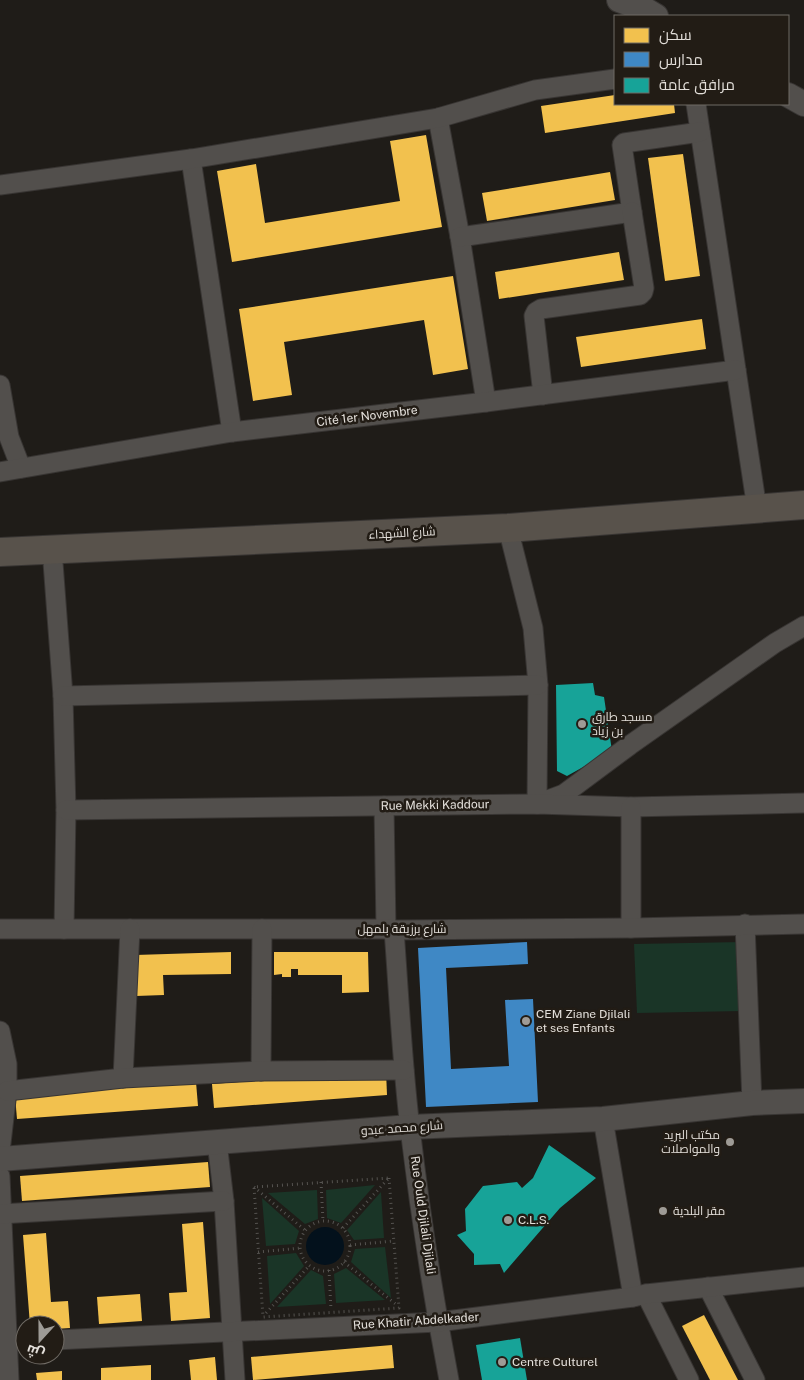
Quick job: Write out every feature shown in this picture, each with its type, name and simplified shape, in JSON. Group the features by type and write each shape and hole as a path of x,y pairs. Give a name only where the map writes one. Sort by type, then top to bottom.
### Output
{"main road":[{"name":"شارع الشهداء","path":"0,552 508,528 804,505"}],"street":[{"path":"619,0 654,15"},
{"path":"0,185 191,159 438,118 535,90 614,79"},
{"path":"789,96 804,104"},
{"path":"696,105 757,509"},
{"path":"438,118 460,237 486,402"},
{"path":"543,395 534,316 536,312 541,309 640,296 643,292 644,288 622,145 624,142 700,132"},
{"path":"191,159 232,432"},
{"path":"460,237 632,212"},
{"name":"Cité 1er Novembre","path":"0,472 232,432 736,370"},
{"path":"0,385 9,437 21,468"},
{"path":"508,528 533,628 538,685 538,804 564,794 775,643 804,626"},
{"path":"52,549 63,696 66,810 64,929"},
{"path":"63,696 538,685"},
{"name":"Rue Mekki Kaddour","path":"66,810 538,804 631,807 804,803"},
{"name":"Rue Ould Djilali Djilali","path":"384,806 390,929 410,1127 438,1322 449,1380"},
{"path":"631,807 631,928"},
{"path":"745,924 752,1103"},
{"name":"شارع برزيقة بلمهل","path":"0,930 631,928 804,924"},
{"path":"123,1078 130,929"},
{"path":"261,1071 262,929"},
{"path":"0,1031 7,1091 0,1152"},
{"path":"7,1091 123,1078 261,1071 404,1070"},
{"name":"شارع محمد عبدو","path":"0,1159 410,1127 603,1119 752,1103 804,1101"},
{"path":"603,1119 639,1295 689,1380"},
{"path":"217,1142 224,1201 235,1380"},
{"path":"0,1176 1,1214 11,1342 9,1380"},
{"path":"1,1214 224,1201"},
{"name":"Rue Khatir Abdelkader","path":"65,1340 438,1322 639,1295 804,1277"},
{"path":"708,1288 755,1380"}],"path":[{"path":"254,1187 389,1178"},
{"path":"343,1228 389,1178"},
{"path":"389,1178 399,1308"},
{"path":"321,1182 324,1221"},
{"path":"254,1187 306,1231"},
{"path":"254,1187 263,1317"},
{"path":"329,1221 343,1228 348,1235 350,1251 341,1265 334,1270 317,1269 304,1259 300,1244 302,1236 313,1224 329,1221"},
{"path":"350,1245 394,1241"},
{"path":"258,1252 301,1248"},
{"path":"344,1262 399,1308"},
{"path":"263,1317 310,1265"},
{"path":"329,1270 331,1312"},
{"path":"263,1317 399,1308"}],"green space":[{"path":"743,942 743,1011 637,1013 634,944"},
{"path":"375,1185 341,1223 327,1218 326,1190"},
{"path":"317,1190 318,1219 305,1224 268,1193"},
{"path":"381,1192 384,1238 354,1240 347,1230"},
{"path":"262,1198 299,1231 295,1244 266,1246"},
{"path":"385,1247 391,1298 351,1262 355,1249"},
{"path":"296,1253 304,1266 270,1304 267,1256"},
{"path":"346,1268 385,1300 336,1303 334,1274"},
{"path":"311,1270 323,1276 326,1304 277,1307"}],"water":[{"path":"325,1227 339,1232 344,1246 339,1260 325,1265 311,1260 306,1246 311,1232"}],"building: سكن":[{"path":"614,95 614,105 674,105 675,113 545,133 541,106"},
{"path":"426,135 442,227 232,262 217,171 256,164 265,223 400,201 390,141"},
{"path":"683,154 700,276 665,281 648,158"},
{"path":"610,172 615,200 487,221 482,193"},
{"path":"619,252 624,280 499,299 495,272"},
{"path":"453,276 468,369 433,375 424,320 284,342 292,395 253,401 239,309"},
{"path":"702,319 706,349 581,367 576,337"},
{"path":"231,952 231,974 163,975 164,995 136,996 135,955"},
{"path":"274,952 368,952 369,992 342,993 342,975 298,975 298,969 291,969 291,977 282,977 282,974 274,975"},
{"path":"386,1071 387,1095 214,1108 212,1084"},
{"path":"196,1082 198,1106 17,1119 15,1096"},
{"path":"208,1162 210,1187 22,1201 20,1176"},
{"path":"203,1222 210,1318 171,1321 169,1293 187,1292 182,1224"},
{"path":"46,1233 51,1302 68,1301 70,1328 65,1328 65,1315 29,1315 23,1235"},
{"path":"140,1294 142,1321 99,1324 97,1297"},
{"path":"704,1315 738,1380 710,1380 682,1326"},
{"path":"392,1345 394,1368 253,1380 251,1357"},
{"path":"215,1357 217,1380 191,1380 189,1360"},
{"path":"151,1365 151,1380 101,1380 101,1368"},
{"path":"62,1371 62,1380 37,1380 36,1373"}],"building: مدارس":[{"path":"527,942 528,964 446,968 451,1069 509,1066 505,1000 533,999 538,1102 426,1107 418,948"}],"building: مرافق عامة":[{"name":"مسجد طارق بن زياد","path":"593,683 595,695 604,697 612,751 567,776 557,771 556,685"},
{"name":"C.L.S.","path":"549,1145 596,1178 560,1208 504,1273 500,1264 474,1265 474,1254 457,1235 466,1231 465,1209 483,1186 517,1182 522,1188 533,1178"},
{"name":"Centre Culturel","path":"520,1338 527,1380 482,1380 476,1345"}],"place":[{"name":"مسجد طارق بن زياد","path":"582,724"},
{"name":"CEM Ziane Djilali et ses Enfants","path":"526,1021"},
{"name":"مكتب البريد والمواصلات","path":"730,1142"},
{"name":"مقر البلدية","path":"663,1211"},
{"name":"C.L.S.","path":"508,1220"},
{"name":"Centre Culturel","path":"502,1362"}]}
